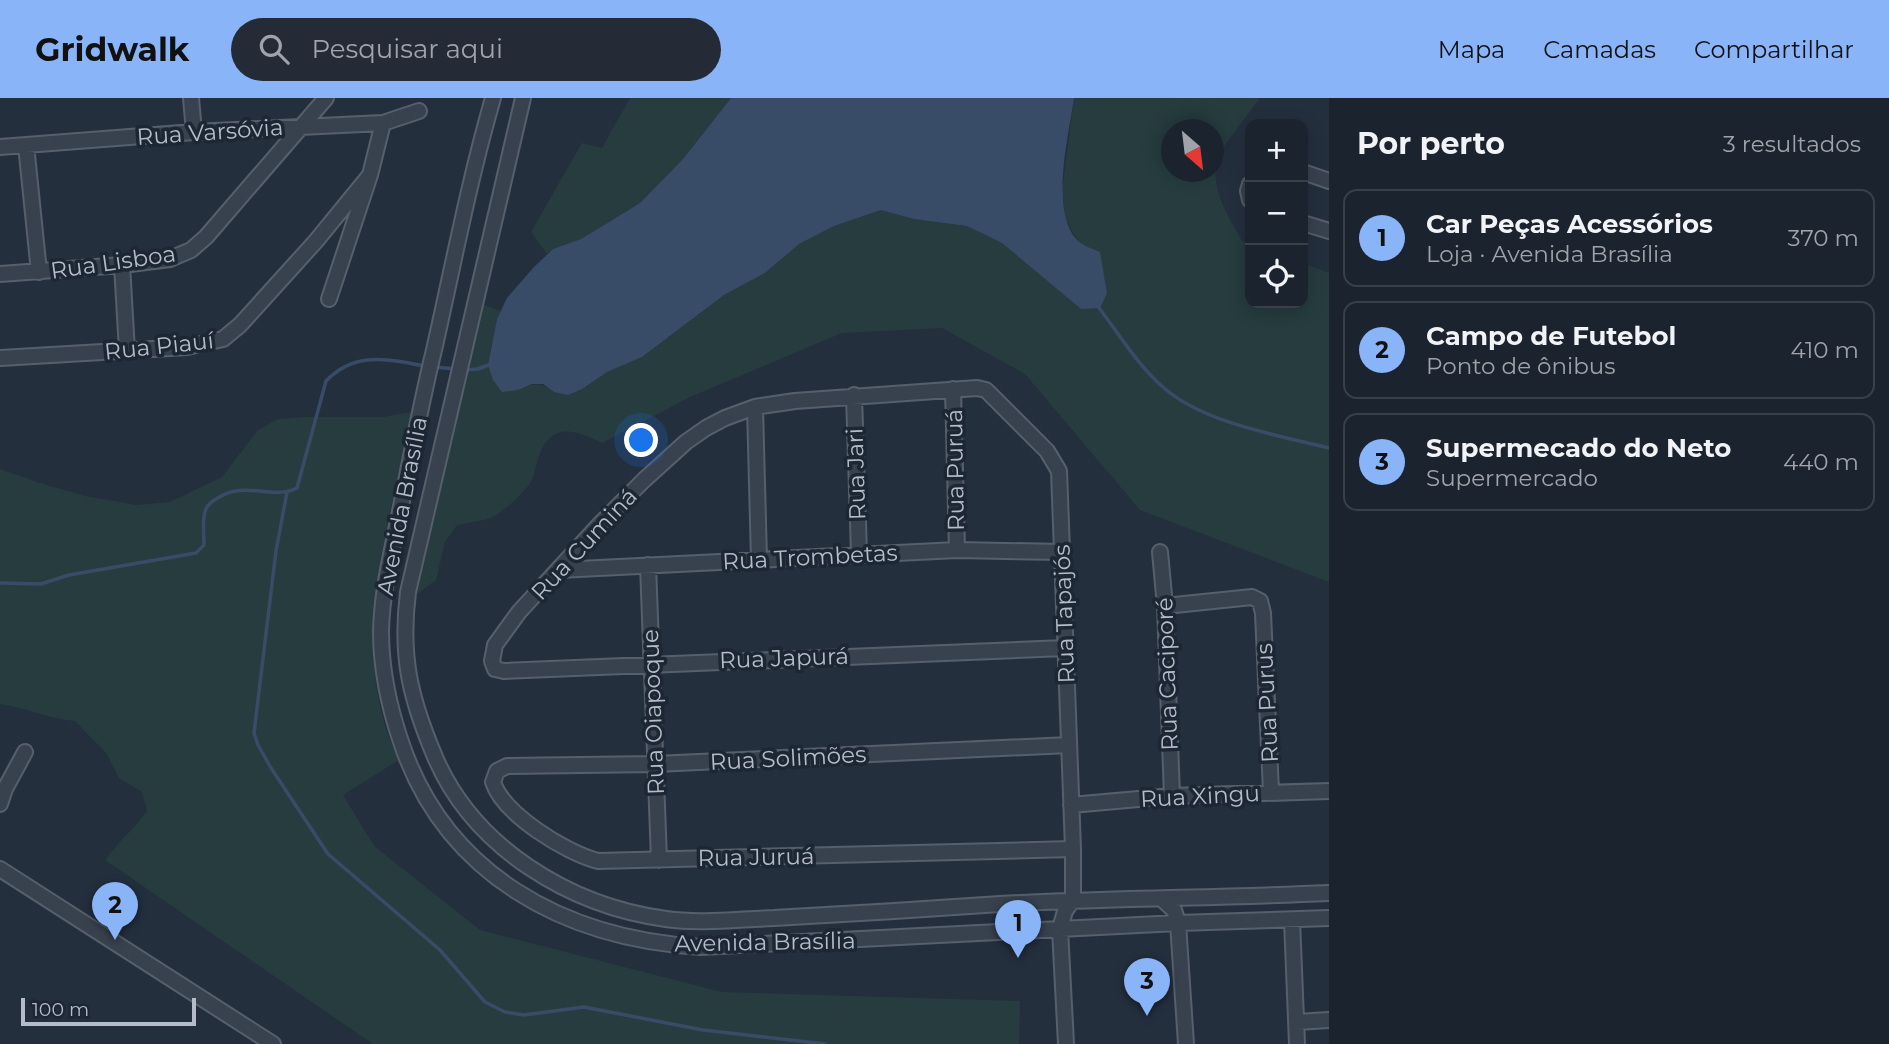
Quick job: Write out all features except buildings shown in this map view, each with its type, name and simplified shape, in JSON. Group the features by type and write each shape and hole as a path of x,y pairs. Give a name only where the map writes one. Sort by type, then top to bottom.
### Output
{"street":[{"path":"191,98 194,132"},
{"name":"Rua Lisboa","path":"0,274 122,265 182,255 198,245 326,98"},
{"name":"Avenida Brasília","path":"493,98 462,218 425,388 386,588 381,628 382,665 388,704 409,766 421,790 460,846 489,873 530,901 570,920 600,931 669,945 701,947 1329,918"},
{"name":"Avenida Brasília","path":"523,98 408,592 405,615 406,660 412,699 440,767 455,795 477,823 505,850 538,873 573,891 639,915 670,920 788,917 1073,900 1329,893"},
{"name":"Rua Varsóvia","path":"0,147 194,132 383,122 419,111"},
{"path":"329,299 370,175 383,122"},
{"path":"26,145 39,272"},
{"path":"1308,174 1329,181"},
{"name":"Rua Piauí","path":"0,358 187,348 223,339 240,325 370,175"},
{"path":"1308,225 1329,232"},
{"path":"122,265 127,351"},
{"name":"Rua Tapajós","path":"953,389 986,390 1053,457 1059,471 1073,900"},
{"name":"Rua Cuminá","path":"505,671 495,669 492,661 500,637 599,526 686,442 725,418 755,407 854,395 953,389"},
{"name":"Rua Puruá","path":"953,389 957,550"},
{"name":"Rua Jari","path":"854,395 859,554"},
{"path":"755,407 759,560"},
{"name":"Rua Trombetas","path":"559,570 957,550 1062,552"},
{"name":"Rua Caciporé","path":"1160,552 1165,606 1172,796"},
{"name":"Rua Oiapoque","path":"648,565 659,860"},
{"name":"Rua Purus","path":"1165,606 1252,597 1259,601 1263,613 1270,792"},
{"name":"Rua Japurá","path":"505,671 1065,648"},
{"name":"Rua Solimões","path":"507,766 655,764 1069,745"},
{"path":"0,804 25,751"},
{"name":"Rua Juruá","path":"507,766 502,767 494,776 493,782 498,794 529,823 573,853 598,861 1073,849"},
{"name":"Rua Xingu","path":"1071,805 1172,796 1329,791"},
{"path":"0,869 274,1044"},
{"path":"1162,899 1171,906 1178,923 1186,1044"},
{"path":"1066,1044 1060,929 1065,911 1073,900"},
{"path":"1292,920 1297,1044"},
{"path":"1297,1022 1329,1020"}],"green space":[{"path":"630,98 731,98 683,159 640,203 581,239 553,249 547,254 531,232 582,143 602,148"},
{"path":"1074,98 1260,98 1224,148 1224,119 1161,119 1161,182 1216,182 1221,201 1231,222 1245,242 1245,308 1308,308 1308,265 1329,273 1329,582 1140,510 1025,374 942,328 842,333 690,397 602,443 574,432 558,433 550,437 539,456 534,476 524,491 490,518 457,525 445,542 436,580 417,594 482,304 501,311 488,365 518,390 536,385 545,386 554,392 642,357 724,295 765,273 799,244 834,226 881,210 914,219 967,226 1002,243 1081,309 1107,293 1103,274 1077,240 1065,218 1062,191"},
{"path":"413,412 384,542 373,631 375,675 383,718 399,760 343,795 374,846 480,930 722,992 1020,1001 1019,1044 373,1044 105,860 147,811 142,792 119,778 107,754 75,721 0,704 0,469 85,496 136,505 170,502 222,477 258,430 278,419 383,417"}],"water":[{"path":"731,98 1074,98 1063,171 1064,209 1068,226 1076,239 1100,252 1107,293 1100,308 1081,309 1002,243 967,226 914,219 881,210 834,226 799,244 765,273 724,295 642,357 607,372 582,389 568,395 554,392 543,384 532,384 518,390 502,392 493,380 488,365 497,319 507,298 553,249 581,239 640,203 683,159"}],"waterway":[{"path":"1096,304 1145,369 1180,400 1220,419 1264,433 1329,448"},
{"path":"0,583 41,584 69,575 196,553 204,545 204,516 209,504 214,500 237,491 277,492 297,488 326,381 337,371 361,361 373,360 426,366"},
{"path":"465,370 491,364"},
{"path":"434,367 457,369"},
{"path":"287,492 276,551 254,733 271,768 328,854 440,950 485,1002 505,1012 524,1015 584,1007 703,1030 825,1044"}],"place":[{"name":"Campo de Futebol","path":"115,940"},
{"name":"Car Peças Acessórios","path":"1018,958"},
{"name":"Supermecado do Neto","path":"1147,1016"}]}
